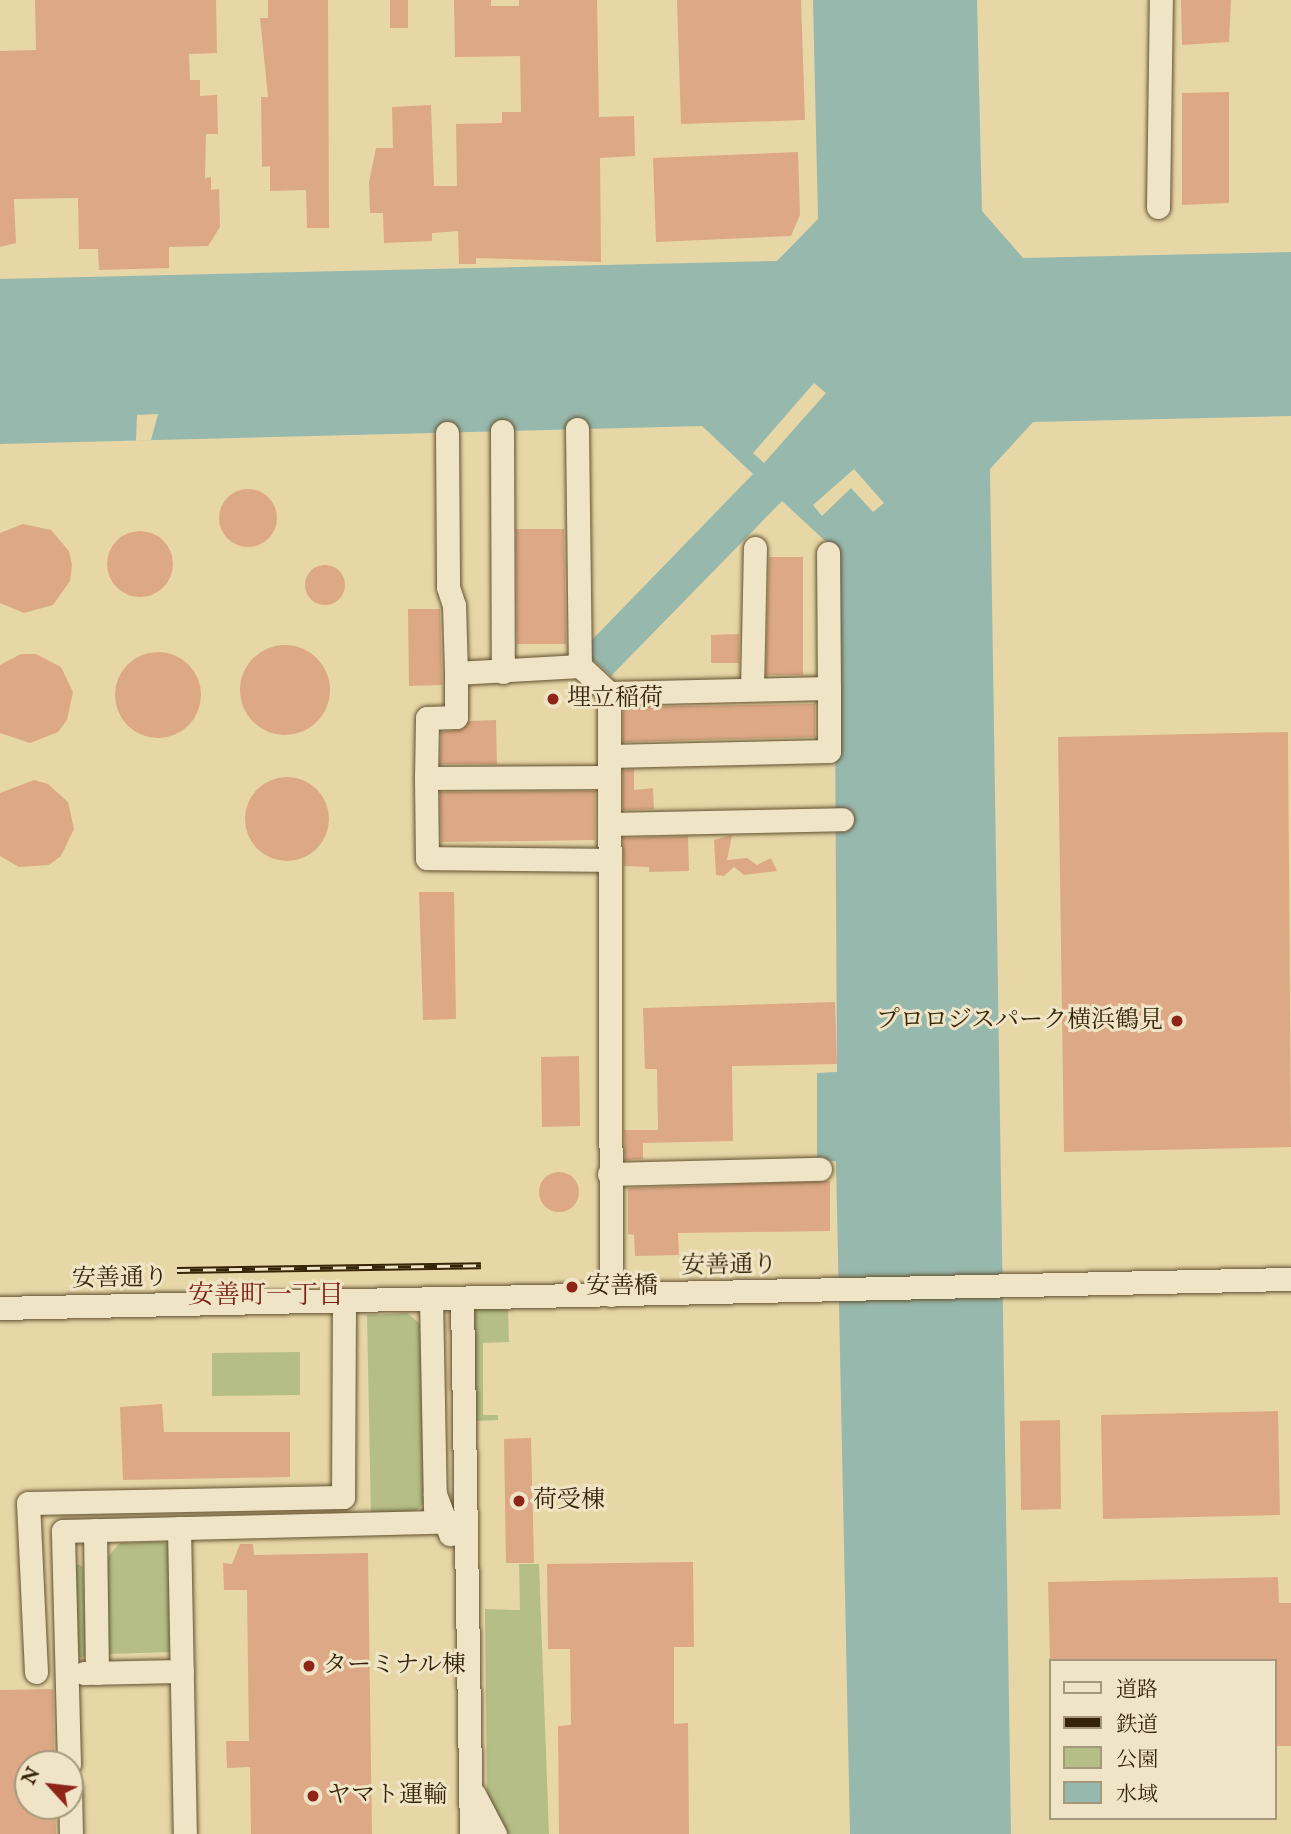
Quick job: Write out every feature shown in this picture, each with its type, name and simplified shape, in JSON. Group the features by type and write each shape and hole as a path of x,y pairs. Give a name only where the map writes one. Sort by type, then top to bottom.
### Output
{"street":[{"path":"1158,207 1161,0"},
{"path":"577,429 580,666 609,693 829,688"},
{"path":"502,431 503,672"},
{"path":"447,433 448,587 454,605 456,717 427,718 427,858 609,860"},
{"path":"752,689 755,548"},
{"path":"426,778 830,751 828,553"},
{"path":"456,673 580,666"},
{"path":"609,693 611,1295"},
{"path":"609,824 842,819"},
{"path":"610,1174 820,1169"},
{"name":"安善通り","path":"0,1308 1291,1279"},
{"path":"431,1299 435,1494 450,1521 470,1785 471,1834"},
{"path":"455,1834 450,1521 461,1299"},
{"path":"36,1672 29,1503 344,1497 344,1301"},
{"path":"69,1750 63,1531 450,1521"},
{"path":"179,1528 185,1834"},
{"path":"95,1530 97,1673"},
{"path":"67,1674 182,1671"},
{"path":"470,1785 495,1834"},
{"path":"71,1823 89,1834"}],"green space":[{"path":"508,1307 509,1342 483,1343 483,1415 498,1415 498,1420 474,1421 472,1308"},
{"path":"407,1313 420,1324 425,1502 413,1514 371,1518 367,1315"},
{"path":"300,1352 300,1395 212,1396 212,1353"},
{"path":"162,1542 169,1545 171,1652 108,1654 105,1560 120,1543"},
{"path":"78,1564 83,1567 86,1655 81,1658 76,1655 74,1568"},
{"path":"519,1564 539,1564 549,1834 508,1834 487,1801 485,1609 520,1610"}],"water":[{"path":"813,0 977,0 982,211 1023,258 1291,252 1291,416 1033,422 990,469 1011,1834 850,1834 836,1161 817,1161 817,1073 837,1072 834,549 782,501 611,676 590,657 588,644 753,474 702,426 0,444 0,279 777,261 818,219"}],"pier":[{"path":"814,383 826,393 764,463 753,453"},
{"path":"158,414 151,440 136,441 137,415"},
{"path":"854,469 884,503 873,512 851,488 822,516 813,505"}],"building":[{"path":"35,0 216,0 217,53 189,54 190,80 200,80 200,96 217,95 218,134 206,134 205,178 211,177 211,190 219,189 220,227 208,246 169,247 169,268 99,270 98,249 79,249 78,198 14,199 16,243 0,247 0,51 36,50"},
{"path":"268,0 328,0 329,228 307,228 306,190 270,191 270,166 262,167 261,97 268,97 260,18 268,18"},
{"path":"390,0 408,0 408,28 390,28"},
{"path":"454,0 491,0 491,6 519,6 519,0 597,0 599,117 634,116 635,156 600,158 601,262 476,258 476,264 459,264 458,231 432,233 432,241 384,243 383,213 370,213 369,182 376,148 393,148 392,107 431,105 434,186 457,186 456,124 502,123 502,112 521,112 520,56 455,57"},
{"path":"677,0 801,0 805,120 681,124"},
{"path":"1181,0 1231,0 1229,42 1182,45"},
{"path":"1229,92 1229,203 1182,205 1182,93"},
{"path":"798,152 800,215 791,236 656,242 653,158"},
{"path":"242,489 254,489 269,497 277,512 277,524 269,539 254,547 242,547 227,539 219,524 219,512 227,497"},
{"path":"23,524 51,530 69,551 72,565 70,581 53,605 24,613 0,603 0,533"},
{"path":"516,529 564,529 566,644 517,644"},
{"path":"140,531 153,534 163,541 170,551 173,564 170,577 163,587 153,594 140,597 127,594 117,587 110,577 107,564 110,551 117,541 127,534"},
{"path":"769,557 803,557 803,675 766,675"},
{"path":"325,565 339,571 345,585 339,599 325,605 311,599 305,585 311,571"},
{"path":"408,609 440,609 442,685 409,686"},
{"path":"739,634 739,663 711,663 711,635"},
{"path":"285,645 302,649 317,658 326,673 330,690 326,707 317,722 302,731 285,735 268,731 253,722 244,707 240,690 244,673 253,658 268,649"},
{"path":"158,652 182,659 194,671 201,695 194,719 182,731 158,738 134,731 122,719 115,695 122,671 134,659"},
{"path":"21,654 36,654 61,667 73,692 67,720 58,732 30,743 0,733 0,665"},
{"path":"815,704 815,737 623,742 623,707"},
{"path":"496,720 497,764 440,764 441,732 463,729 469,721"},
{"name":"プロロジスパーク横浜鶴見","path":"1288,732 1291,1147 1064,1152 1058,737"},
{"path":"634,769 634,790 653,788 654,809 623,810 623,770"},
{"path":"287,777 303,780 322,796 329,819 326,835 310,854 287,861 271,858 252,842 245,819 248,803 264,784"},
{"path":"34,780 48,784 68,802 74,829 61,856 49,865 19,867 0,856 0,793"},
{"path":"595,791 595,840 441,842 440,792"},
{"path":"732,835 727,860 747,858 757,865 771,858 777,871 744,875 734,867 724,876 716,875 714,840"},
{"path":"688,836 689,871 649,872 649,867 624,866 623,838"},
{"path":"419,892 454,892 456,1019 423,1020"},
{"path":"835,1002 837,1064 732,1066 733,1141 643,1143 643,1159 625,1160 624,1130 658,1130 657,1069 645,1069 643,1008"},
{"path":"579,1056 580,1126 542,1127 541,1057"},
{"path":"559,1172 573,1178 579,1192 573,1206 559,1212 545,1206 539,1192 545,1178"},
{"path":"830,1181 830,1231 678,1233 679,1255 635,1256 634,1235 628,1234 628,1188"},
{"path":"162,1404 164,1432 290,1432 290,1477 123,1480 120,1407"},
{"path":"1278,1411 1280,1515 1103,1519 1101,1415"},
{"path":"1060,1420 1061,1509 1021,1510 1020,1421"},
{"name":"荷受棟","path":"531,1438 534,1563 506,1563 504,1439"},
{"name":"ターミナル棟","path":"240,1544 253,1544 254,1555 368,1553 372,1834 251,1834 250,1767 227,1768 226,1741 249,1741 247,1590 224,1590 223,1563 232,1564"},
{"path":"693,1562 694,1647 674,1647 674,1724 688,1723 689,1834 559,1834 558,1726 571,1725 570,1649 548,1649 547,1564"},
{"path":"1278,1577 1279,1603 1291,1603 1291,1746 1277,1746 1277,1659 1050,1661 1048,1582"},
{"path":"53,1689 54,1750 14,1750 14,1820 56,1820 56,1834 0,1834 0,1690"}],"railway":[{"path":"177,1270 481,1265"}],"place":[{"name":"埋立稲荷","path":"553,699"},
{"name":"プロロジスパーク横浜鶴見","path":"1177,1021"},
{"name":"安善橋","path":"572,1287"},
{"name":"荷受棟","path":"519,1501"},
{"name":"ターミナル棟","path":"309,1666"},
{"name":"ヤマト運輸","path":"313,1796"}],"district":[{"name":"安善町一丁目","path":"266,1296"}]}
